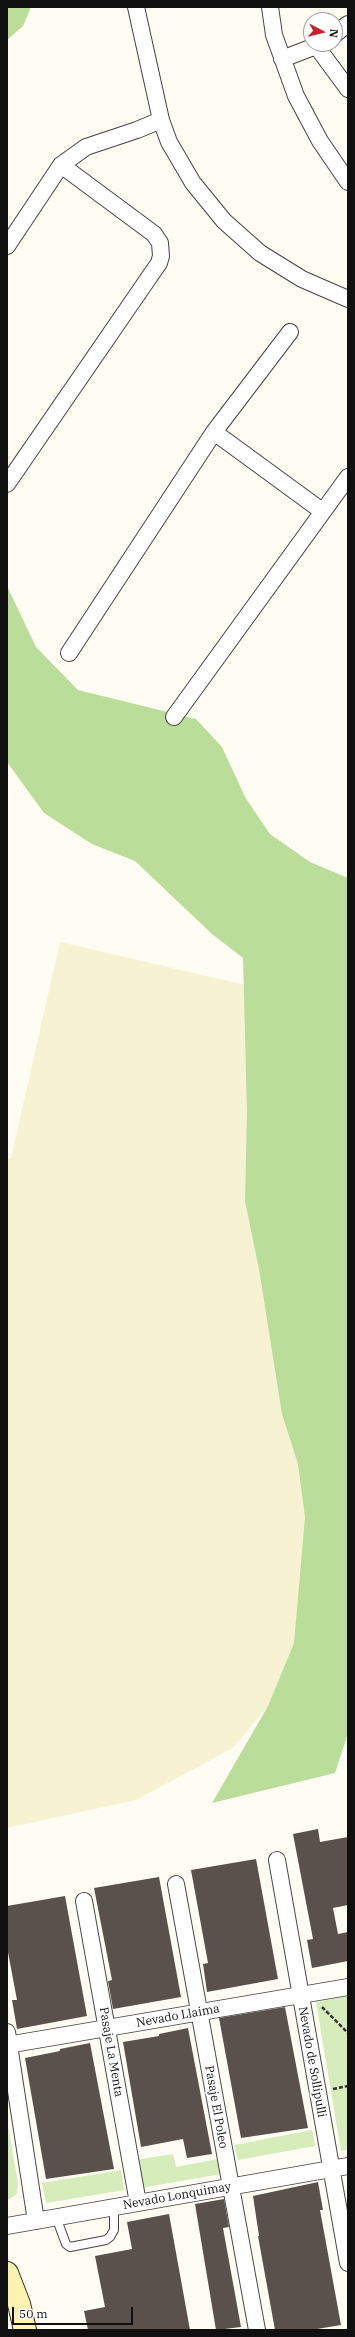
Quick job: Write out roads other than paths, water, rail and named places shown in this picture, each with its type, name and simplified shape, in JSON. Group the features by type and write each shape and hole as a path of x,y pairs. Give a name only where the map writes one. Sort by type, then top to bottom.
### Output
{"main road":[{"path":"7,2273 19,2304 24,2330"}],"street":[{"path":"136,7 161,120 169,142 193,183 207,202 237,234 260,253 291,274 348,299"},
{"path":"270,7 274,35 296,96 308,121 348,182"},
{"path":"282,59 303,52"},
{"path":"323,52 348,89"},
{"path":"7,246 61,165 86,147 112,137 137,130 161,120"},
{"path":"7,484 159,263 161,256 160,243 154,234 61,165"},
{"path":"69,653 214,432 290,332"},
{"path":"214,432 322,512"},
{"path":"174,717 348,477"},
{"name":"Nevado de Sollipulli","path":"277,1860 348,2263"},
{"name":"Pasaje El Poleo","path":"176,1884 257,2330"},
{"name":"Pasaje La Menta","path":"84,1901 138,2203"},
{"name":"Nevado Llaima","path":"8,2040 106,2028 348,1987"},
{"path":"8,2040 36,2221"},
{"name":"Nevado Lonquimay","path":"7,2226 348,2166"}],"lane":[{"path":"56,2218 66,2244 70,2247 106,2240 110,2237 114,2230 114,2207"}]}
